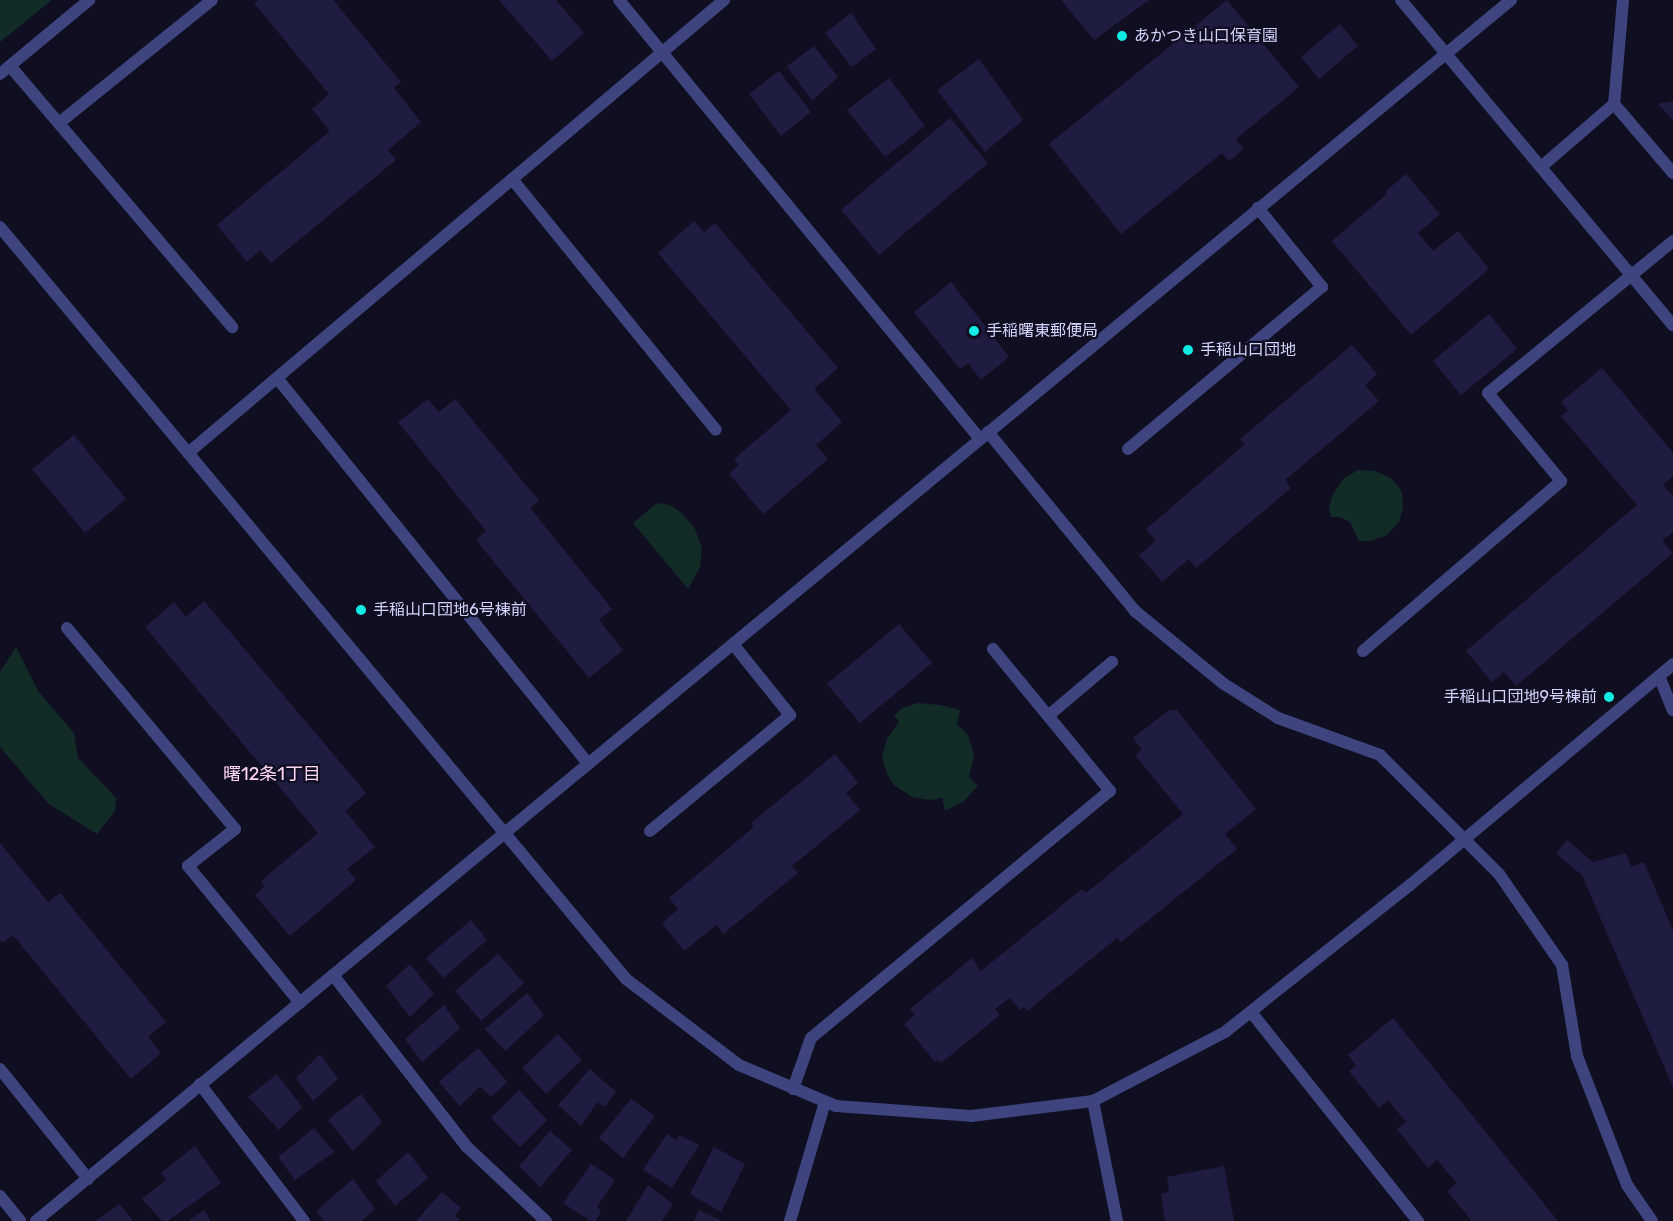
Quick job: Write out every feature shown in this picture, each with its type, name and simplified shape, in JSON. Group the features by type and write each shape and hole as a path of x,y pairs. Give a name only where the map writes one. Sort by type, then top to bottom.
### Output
{"street":[{"path":"89,0 5,70 59,123 232,327"},
{"path":"59,123 212,0"},
{"path":"619,0 984,435 1135,611 1224,684 1278,718 1380,755 1499,874 1562,965 1577,1056 1627,1185 1652,1221"},
{"path":"188,453 724,0"},
{"path":"1401,0 1673,325"},
{"path":"36,1221 1511,0"},
{"path":"1541,167 1614,104 1623,0"},
{"path":"1614,104 1673,173"},
{"path":"512,179 716,430"},
{"path":"1128,449 1322,287 1258,208"},
{"path":"0,227 626,979 739,1065 836,1106 970,1116 1093,1101 1225,1032 1464,840 1673,664"},
{"path":"1363,651 1561,481 1488,393 1673,241"},
{"path":"277,378 588,764"},
{"path":"67,628 235,829 188,866 300,1002"},
{"path":"650,831 790,715 733,644"},
{"path":"794,1089 811,1038 1110,791 993,649"},
{"path":"1048,716 1112,662"},
{"path":"1659,676 1673,710"},
{"path":"333,975 466,1146 546,1221"},
{"path":"1251,1012 1418,1221"},
{"path":"0,1069 88,1179"},
{"path":"200,1084 304,1221"},
{"path":"1093,1101 1117,1221"},
{"path":"790,1221 825,1102"},
{"path":"0,1197 20,1221"}],"green space":[{"path":"0,0 52,0 0,42"},
{"path":"1358,470 1375,471 1391,478 1402,492 1403,508 1399,522 1387,535 1371,541 1359,541 1350,522 1340,517 1331,517 1329,508 1333,494 1343,479"},
{"path":"657,503 670,505 682,513 695,529 702,548 700,567 688,589 633,523"},
{"path":"16,647 38,691 74,733 78,758 116,798 115,811 97,834 49,804 0,747 0,672"},
{"path":"917,703 960,710 957,724 968,735 974,755 969,777 978,786 964,801 945,811 942,798 930,800 912,797 894,785 887,774 882,757 887,739 899,722 894,716 901,709"}],"building":[{"path":"258,0 333,0 401,82 394,88 421,122 388,150 396,160 271,263 260,250 247,262 217,225 330,131 312,109 329,94 254,3"},
{"path":"499,0 556,0 584,33 552,61"},
{"path":"1061,0 1149,0 1094,40"},
{"path":"1227,0 1299,87 1236,139 1244,149 1229,161 1222,153 1121,234 1049,144"},
{"path":"851,13 876,49 852,67 825,33"},
{"path":"1340,24 1358,46 1319,79 1301,57"},
{"path":"814,46 838,77 812,101 787,66"},
{"path":"979,59 1023,120 985,152 937,90"},
{"path":"779,71 811,112 781,136 749,94"},
{"path":"889,78 925,126 885,157 847,110"},
{"path":"1673,101 1673,120 1658,104"},
{"path":"950,118 988,163 879,255 841,210"},
{"path":"1406,174 1440,214 1418,233 1433,251 1458,231 1489,269 1411,335 1332,241 1387,194 1385,192"},
{"path":"694,221 704,232 715,223 838,368 814,389 842,422 816,445 828,459 763,514 729,474 739,465 734,459 791,410 658,253"},
{"path":"951,282 1009,357 981,380 968,363 960,369 914,312"},
{"path":"1489,314 1517,349 1461,395 1433,361"},
{"path":"1352,345 1377,374 1365,385 1379,401 1285,480 1291,488 1196,568 1189,559 1162,582 1139,555 1156,541 1146,529 1245,444 1240,439"},
{"path":"1602,368 1673,453 1673,476 1663,485 1673,496 1673,532 1662,541 1673,553 1516,686 1504,672 1492,682 1466,651 1637,505 1561,416 1568,411 1561,402"},
{"path":"428,399 439,412 455,399 539,501 530,508 612,609 599,620 623,650 589,678 476,540 486,531 398,422"},
{"path":"74,435 126,499 85,533 32,469"},
{"path":"204,601 366,793 345,811 375,847 347,869 356,880 290,936 255,895 265,886 261,881 318,833 145,627 174,602 186,617"},
{"path":"899,624 932,663 860,723 827,684"},
{"path":"1170,709 1172,711 1176,709 1256,809 1225,834 1237,849 1121,942 1117,938 1027,1011 1024,1007 1020,1010 1010,998 995,1009 1000,1015 941,1063 938,1060 935,1062 904,1024 915,1015 910,1009 972,958 981,971 1082,889 1086,893 1183,814 1135,755 1142,750 1133,738"},
{"path":"835,754 858,783 846,793 860,810 792,866 798,873 723,934 716,925 684,951 662,923 678,909 669,898 754,827 751,823"},
{"path":"1567,840 1593,862 1626,853 1631,867 1644,862 1673,931 1673,1087 1582,875 1556,854"},
{"path":"0,843 48,902 60,893 166,1022 148,1037 161,1053 131,1079 13,935 3,943 0,940"},
{"path":"471,920 487,940 443,978 426,958"},
{"path":"498,954 524,983 481,1021 455,991"},
{"path":"410,964 434,994 410,1017 386,986"},
{"path":"527,993 544,1015 505,1051 485,1029"},
{"path":"444,1005 460,1028 422,1062 405,1039"},
{"path":"1393,1018 1558,1221 1472,1221 1447,1191 1457,1183 1437,1160 1428,1168 1397,1129 1406,1122 1388,1100 1379,1108 1349,1071 1356,1065 1348,1055"},
{"path":"558,1034 582,1060 546,1094 522,1068"},
{"path":"478,1048 507,1082 491,1097 480,1086 460,1106 439,1082"},
{"path":"320,1054 338,1079 313,1101 296,1078"},
{"path":"590,1069 616,1092 604,1107 597,1102 581,1126 558,1105"},
{"path":"277,1074 302,1107 279,1130 248,1097"},
{"path":"519,1090 547,1120 520,1147 491,1118"},
{"path":"361,1094 382,1122 353,1151 328,1120"},
{"path":"631,1099 655,1116 623,1158 599,1138"},
{"path":"314,1128 334,1152 295,1180 278,1157"},
{"path":"550,1131 572,1150 540,1187 519,1166"},
{"path":"667,1134 677,1141 679,1135 699,1145 672,1188 643,1170"},
{"path":"195,1146 221,1183 168,1221 162,1221 142,1199 166,1180 161,1173"},
{"path":"714,1147 745,1164 721,1212 690,1194"},
{"path":"408,1152 428,1178 395,1206 376,1181"},
{"path":"591,1164 615,1180 597,1207 601,1210 596,1221 590,1221 563,1203"},
{"path":"1224,1166 1234,1221 1165,1221 1161,1194 1169,1192 1167,1177"},
{"path":"353,1179 375,1209 362,1221 324,1221 316,1211"},
{"path":"648,1185 673,1204 662,1221 626,1221"},
{"path":"442,1192 461,1208 455,1216 461,1221 416,1221"},
{"path":"120,1204 133,1221 95,1221"},
{"path":"204,1210 211,1221 188,1221"},
{"path":"699,1210 723,1221 694,1221"}],"place":[{"name":"あかつき山口保育園","path":"1122,36"},
{"name":"手稲曙東郵便局","path":"974,331"},
{"name":"手稲山口団地","path":"1188,350"},
{"name":"手稲山口団地6号棟前","path":"361,610"},
{"name":"手稲山口団地9号棟前","path":"1609,697"}],"district":[{"name":"曙12条1丁目","path":"272,774"}]}
